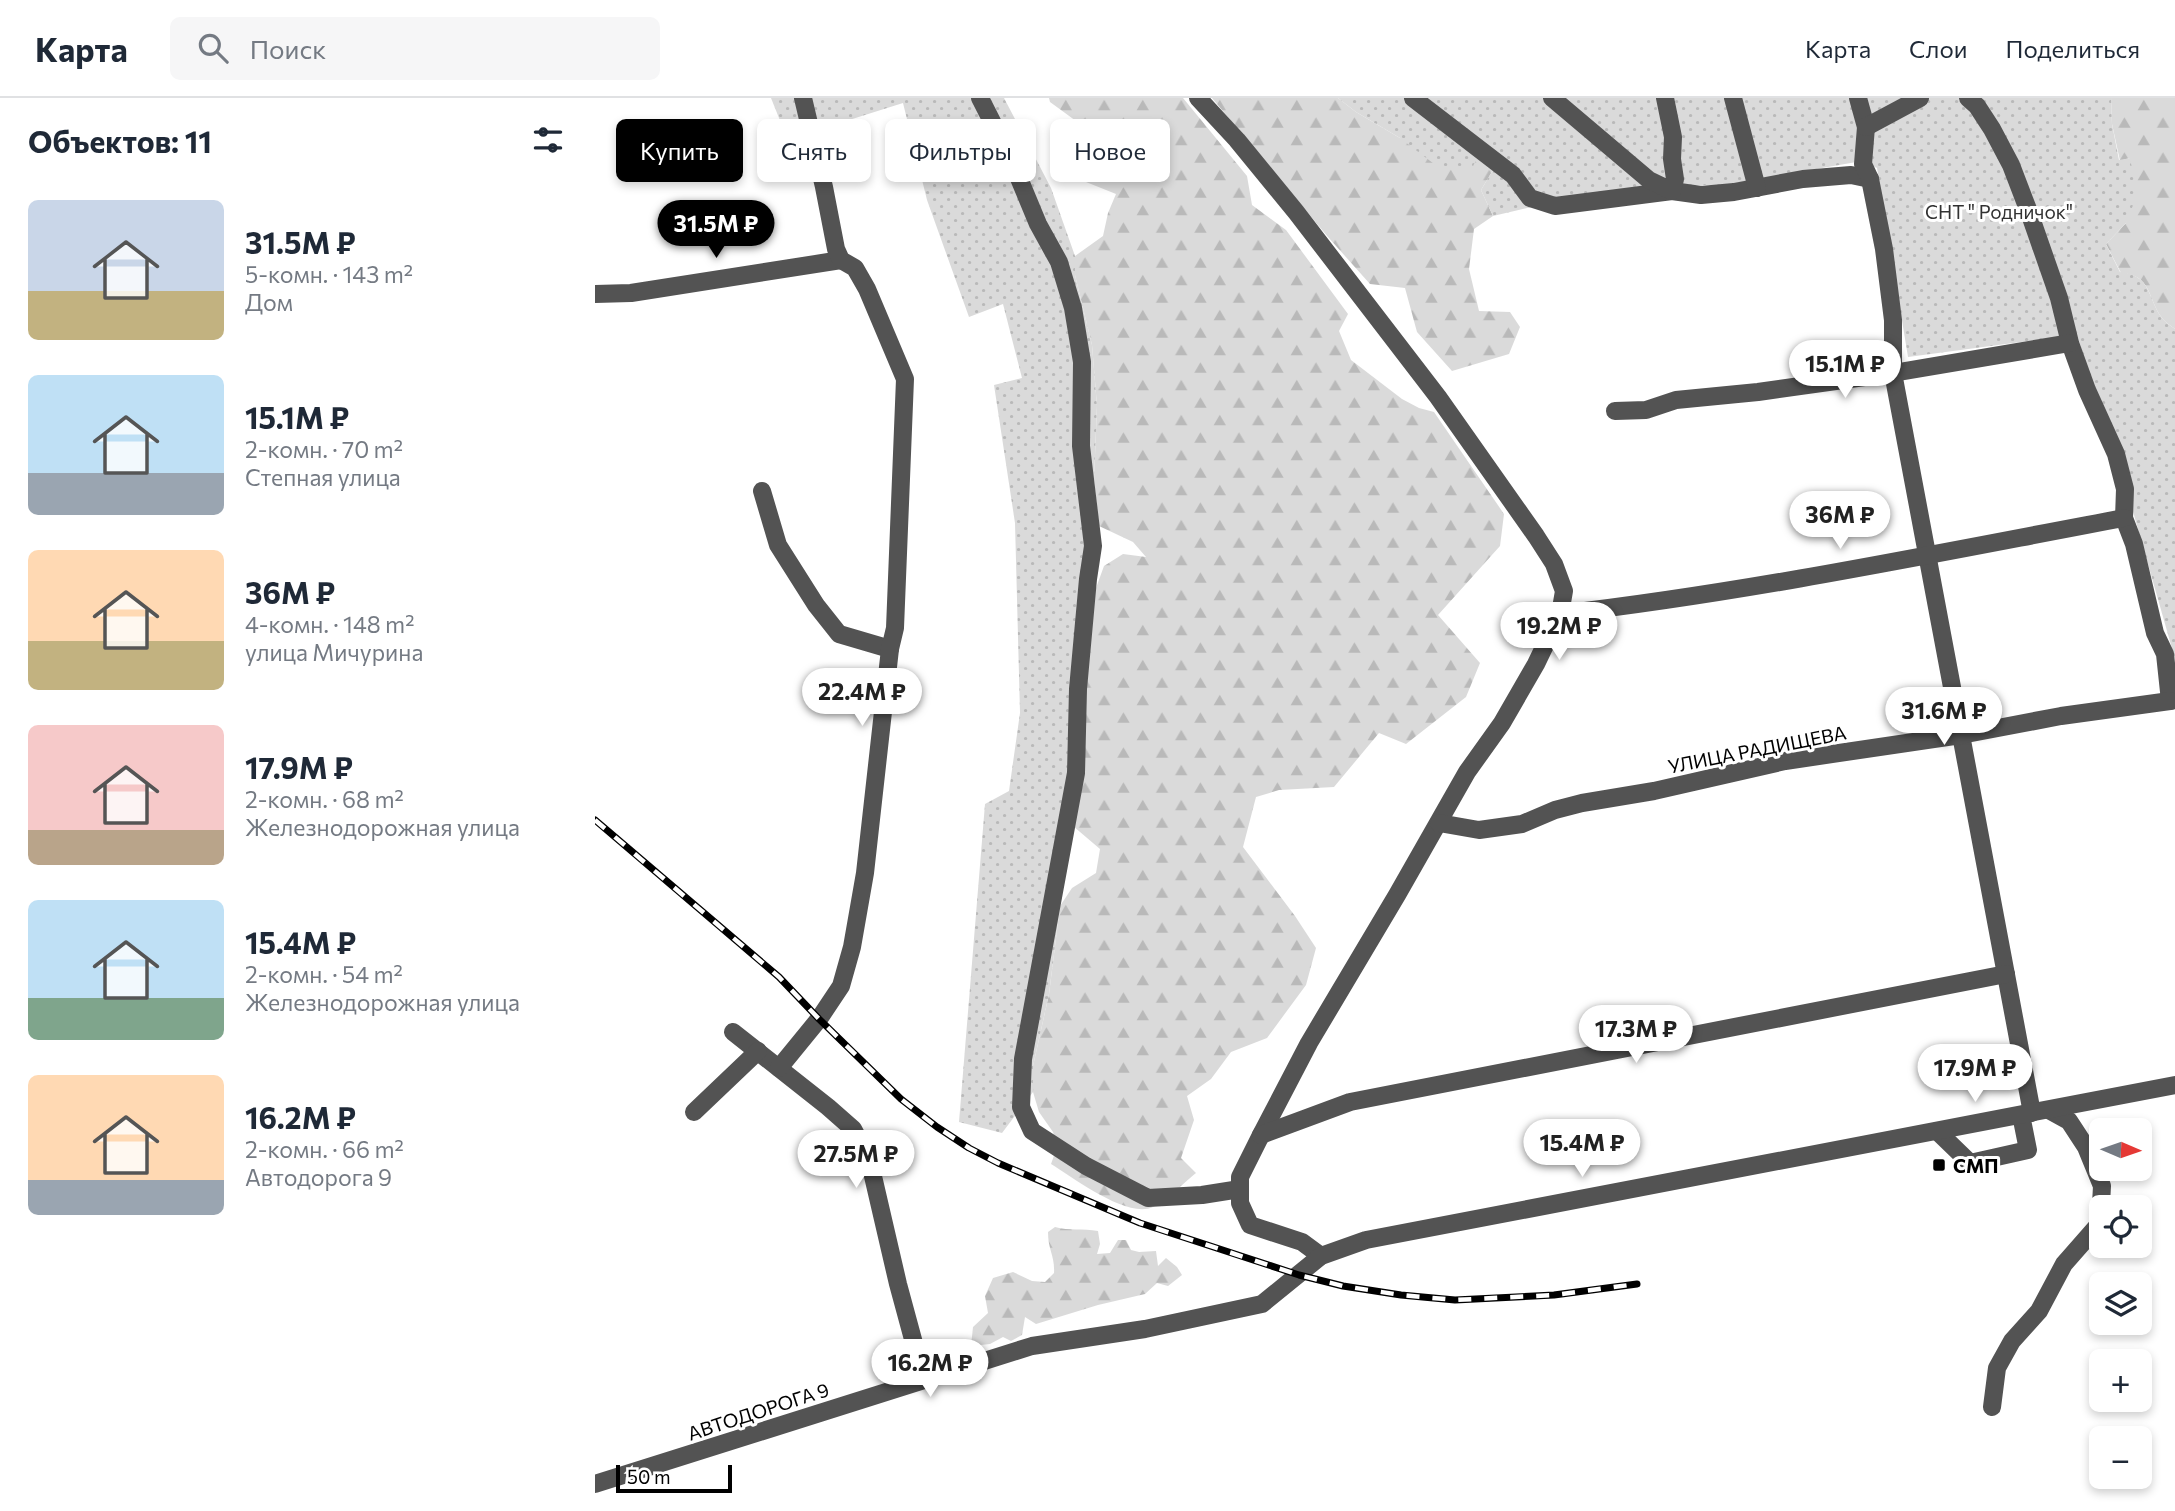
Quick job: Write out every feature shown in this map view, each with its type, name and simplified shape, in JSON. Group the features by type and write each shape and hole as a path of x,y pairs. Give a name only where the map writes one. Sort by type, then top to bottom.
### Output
{"street":[{"path":"779,1068 841,986 852,947 865,873 890,649 895,628 905,379 867,289 855,268 841,260 836,249 827,197 803,98"},
{"path":"980,98 1059,262 1073,308 1082,362 1081,446 1093,547 1078,690 1076,773 1023,1059 1021,1107 1033,1131 1086,1166 1148,1198 1202,1195 1240,1189"},
{"path":"1198,98 1296,212 1439,397 1536,536 1554,564 1564,591 1560,614 1536,664 1502,723 1467,772 1308,1043 1240,1177 1240,1203 1250,1225 1302,1242 1321,1255 1366,1240 2175,1085"},
{"path":"1413,98 1513,175 1530,198 1555,206 1672,191 1701,195 1803,179 1851,175 1870,179"},
{"path":"1552,98 1650,180 1672,191"},
{"path":"1665,98 1674,137 1672,159 1675,179 1672,191"},
{"path":"1733,98 1757,188"},
{"path":"1858,98 1866,127 1863,164 1870,179 1884,249 1893,320 1893,373 2034,1112 2028,1150 1970,1163 1937,1131"},
{"path":"1866,127 1920,98"},
{"path":"1968,98 1977,106 1992,129 2011,165 2050,273 2087,390 2116,454 2125,489 2124,518 2134,544 2155,633 2165,654 2172,700"},
{"path":"595,294 631,293 841,260"},
{"path":"1615,411 1646,410 1676,400 1759,392 1893,373 2070,343"},
{"path":"762,491 778,545 816,605 839,634 890,649"},
{"path":"1560,614 1635,605 1927,557 2124,518"},
{"name":"УЛИЦА РАДИЩЕВА","path":"1439,823 1479,830 1522,824 1555,810 1582,803 1654,792 1785,761 2172,700"},
{"path":"1261,1135 1350,1102 2006,974"},
{"path":"733,1032 853,1129 869,1159 924,1380"},
{"path":"694,1112 758,1051"},
{"path":"1992,1407 1997,1368 2012,1341 2039,1311 2064,1264 2100,1223 2102,1186 2086,1147 2069,1121 2034,1112"},
{"name":"АВТОДОРОГА 9","path":"595,1484 1032,1346 1145,1329 1262,1304 1321,1255"}],"green space":[{"path":"771,98 1004,98 1015,119 907,119 903,103 852,119 779,119"},
{"path":"1049,98 1183,98 1247,176 1252,205 1286,230 1348,314 1339,331 1351,360 1402,399 1434,412 1504,514 1500,546 1438,615 1480,663 1466,697 1406,744 1379,733 1334,787 1279,790 1256,797 1243,847 1316,948 1306,985 1267,1038 1231,1052 1211,1079 1187,1096 1194,1120 1181,1158 1196,1173 1158,1204 1142,1209 1115,1202 1051,1164 1057,1147 1053,1132 1039,1112 1033,1092 1033,1066 1049,994 1060,906 1072,888 1096,873 1100,849 1073,826 1092,599 1104,566 1123,554 1146,557 1133,542 1099,526 1094,479 1097,406 1092,345 1075,275 1075,256 1103,236 1116,194 1086,182 1170,182 1170,119 1073,119 1050,102"},
{"path":"1212,98 1338,98 1400,138 1480,153 1496,165 1481,190 1493,216 1474,229 1469,269 1479,311 1510,312 1520,327 1509,354 1452,371 1417,332 1405,288 1370,284"},
{"name":"СНТ \" Родничок\"","path":"1338,98 2111,98 2112,124 2119,160 2130,158 2137,195 2126,223 2106,244 2120,272 2130,274 2143,283 2162,318 2175,329 2175,659 2134,515 2078,338 2058,337 1908,357 1877,168 1862,161 1725,185 1682,185 1561,200 1493,216 1481,190 1496,165 1480,153 1472,168 1442,170 1400,138"},
{"path":"2111,98 2175,98 2175,329 2162,318 2144,283 2138,278 2121,273 2106,244 2126,223 2130,158 2120,161 2112,124"},
{"path":"1036,159 1051,188 1075,256 1075,275 1092,345 1097,406 1082,772 1049,994 1033,1066 1033,1092 1002,1133 959,1122 985,804 1009,791 1020,713 1015,523 994,385 1022,378 1003,304 969,317 923,182 1036,182"},
{"path":"1055,1227 1098,1231 1100,1244 1097,1254 1110,1253 1118,1240 1126,1240 1131,1250 1156,1251 1158,1266 1166,1258 1182,1275 1168,1286 1157,1283 1145,1294 1036,1324 1025,1317 1022,1335 1011,1341 1003,1337 990,1344 971,1346 973,1327 988,1313 985,1296 993,1278 1013,1272 1032,1281 1045,1282 1054,1273 1048,1232"}],"railway":[{"path":"595,820 779,977 901,1099 937,1127 998,1163 1140,1223 1299,1275 1343,1286 1455,1300 1554,1295 1637,1284"}],"place":[{"name":"СМП","path":"1939,1165"}]}
